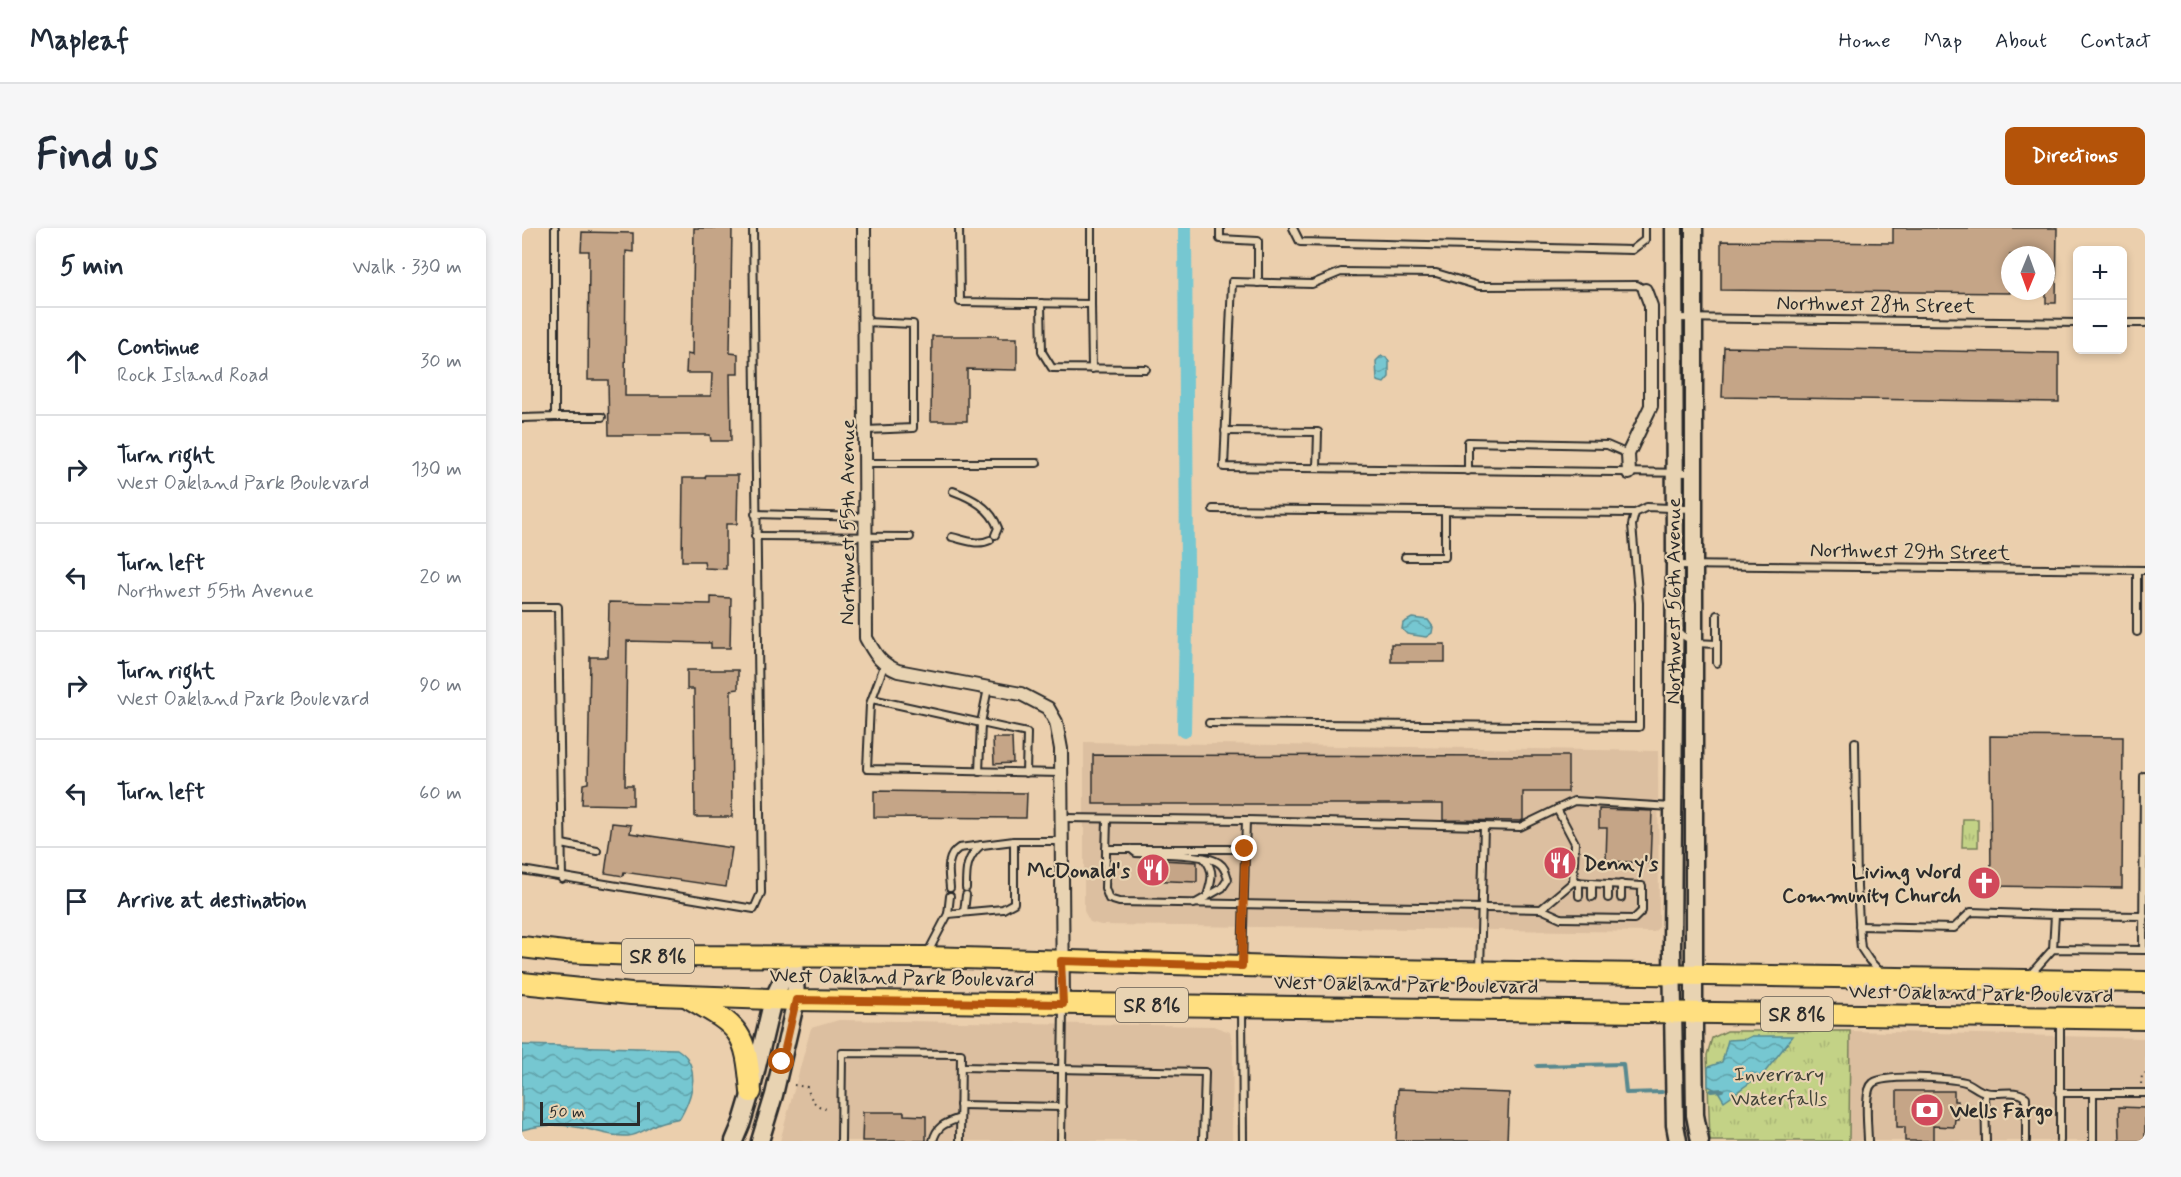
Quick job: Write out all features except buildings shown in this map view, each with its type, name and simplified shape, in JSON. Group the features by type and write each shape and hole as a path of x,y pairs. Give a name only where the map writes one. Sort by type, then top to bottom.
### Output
{"main road":[{"name":"West Oakland Park Boulevard","path":"522,947 610,955 925,957 1242,966 2145,982"},
{"name":"West Oakland Park Boulevard","path":"522,983 590,991 796,1000 2145,1018"},
{"path":"687,997 730,1023 740,1036 746,1050 751,1092"}],"street":[{"name":"Northwest 55th Avenue","path":"864,228 866,638 884,666"},
{"name":"Northwest 56th Avenue","path":"1674,228 1675,565 1672,1012 1675,1125 1678,1141"},
{"name":"Northwest 56th Avenue","path":"1694,228 1696,565 1694,1013 1695,1115 1700,1141"},
{"path":"1629,473 1628,454 1651,406 1651,306 1645,290"},
{"path":"884,666 898,671 1021,694 1048,708 1060,734 1063,1004"},
{"path":"734,1141 751,1092 773,999 794,956"},
{"path":"760,1141 774,1095 796,1000 794,956"}],"lane":[{"path":"555,228 555,417"},
{"path":"522,870 562,879 754,909 761,893 753,228"},
{"path":"959,228 960,302 1091,304"},
{"path":"1091,228 1092,369"},
{"path":"1220,228 1220,239 1258,241 1258,283"},
{"path":"1293,228 1300,242 1632,250 1645,240 1645,228"},
{"path":"1645,290 1637,285 1479,286 1436,273 1341,272 1312,284 1232,282 1224,467 1695,473"},
{"path":"1041,303 1042,352 1052,368 1146,369"},
{"name":"Northwest 28th Street","path":"1674,318 2073,323"},
{"path":"865,322 913,324 913,428 866,430"},
{"path":"2127,323 2145,323"},
{"path":"522,418 602,417"},
{"path":"1226,431 1318,432 1317,468"},
{"path":"1468,471 1468,442 1607,445 1628,454"},
{"path":"866,463 1037,463"},
{"path":"952,537 977,543 992,538 998,528 986,509 968,496 953,491"},
{"path":"1213,508 1635,513 1647,507 1695,509"},
{"path":"1405,557 1445,557 1445,511"},
{"path":"1209,723 1639,727 1639,603 1632,525 1635,513"},
{"path":"755,514 866,517"},
{"path":"755,536 910,537"},
{"name":"Northwest 29th Street","path":"1675,565 2145,570"},
{"path":"2137,570 2137,632"},
{"path":"522,607 558,607 562,879"},
{"path":"1717,615 1717,663"},
{"path":"1674,630 1695,643 1717,644"},
{"path":"884,666 870,704 867,769 1061,773"},
{"path":"980,772 981,723 988,688"},
{"path":"872,699 1028,733 1026,773"},
{"path":"1855,742 1857,887 1861,948 1886,978"},
{"path":"2053,949 2144,950 2144,776"},
{"path":"1061,819 1246,820 1520,827 1574,801 1673,807"},
{"path":"1557,809 1575,843 1576,882 1579,897"},
{"path":"1107,820 1105,888 1109,899 1119,902 1482,910 1541,909 1561,918 1591,914 1621,915 1634,919 1642,910 1642,886 1576,882 1541,909"},
{"path":"1242,966 1246,820"},
{"path":"1480,970 1484,826"},
{"path":"948,914 1003,909 1014,903 1014,841"},
{"path":"925,957 948,914 949,858 953,851 959,848 1014,841 1061,841"},
{"path":"562,844 597,851"},
{"path":"964,912 967,864 974,851 981,845"},
{"path":"1106,849 1245,849"},
{"path":"1131,849 1136,853 1210,858 1221,864 1226,871 1227,879 1222,888 1194,904"},
{"path":"1204,858 1212,871 1212,880 1206,896"},
{"path":"1592,883 1592,897"},
{"path":"1608,884 1608,898"},
{"path":"1621,885 1621,898"},
{"path":"1859,926 1954,928 1971,912 2144,916"},
{"path":"2025,980 2053,949 2055,915"},
{"path":"1061,1141 1063,1004"},
{"path":"1242,1006 1243,1141"},
{"path":"2060,1018 2060,1141"},
{"path":"841,1141 842,1053 961,1054 960,1141"},
{"path":"961,1067 1205,1072 1203,1141"},
{"path":"1868,1141 1867,1092 1872,1083 1884,1078 1945,1078 1968,1083 1985,1092 2019,1093 2026,1097 2026,1141"},
{"path":"1985,1092 1986,1141"},
{"path":"2059,1093 2145,1093"},
{"path":"2092,1093 2093,1141"},
{"path":"960,1105 1062,1107"},
{"path":"933,1141 936,1131 944,1123 960,1118"}],"path":[{"path":"2141,1085 2142,1075 2145,1073"},
{"path":"794,1085 807,1087 812,1102 830,1109"}],"shaded area":[{"path":"1084,742 1658,751 1659,927 1654,932 1101,925 1090,922 1084,911"},
{"path":"839,1020 1213,1026 1230,1032 1233,1045 1232,1141 780,1141 811,1028"},
{"path":"1850,1031 2145,1038 2145,1141 1849,1141"}],"green space":[{"path":"1963,819 1978,819 1978,847 1962,847"},
{"name":"Inverrary Waterfalls","path":"1727,1031 1850,1031 1849,1141 1710,1141 1707,1055 1712,1038"}],"water":[{"path":"1381,356 1386,357 1389,362 1389,377 1384,383 1377,381 1376,361"},
{"path":"1412,618 1428,620 1433,627 1432,633 1426,637 1407,634 1402,629 1403,623"},
{"path":"1752,1036 1793,1036 1765,1072 1724,1101 1718,1091 1708,1086 1708,1067 1722,1062 1728,1040 1746,1039"},
{"path":"522,1045 677,1049 691,1065 693,1080 690,1096 680,1118 658,1123 633,1135 614,1135 582,1128 548,1125 522,1130"}],"waterway":[{"path":"1184,731 1187,574 1185,228"},
{"path":"1537,1066 1623,1064 1626,1093 1662,1092"},
{"path":"1711,1091 1722,1090"}],"place":[{"name":"Denny's","path":"1560,863"},
{"name":"McDonald's","path":"1153,870"},
{"name":"Living Word Community Church","path":"1984,883"},
{"name":"Wells Fargo","path":"1927,1110"}],"route":[{"path":"782,1062 796,1000 1063,1004 1061,961 1242,966 1245,849"}]}
